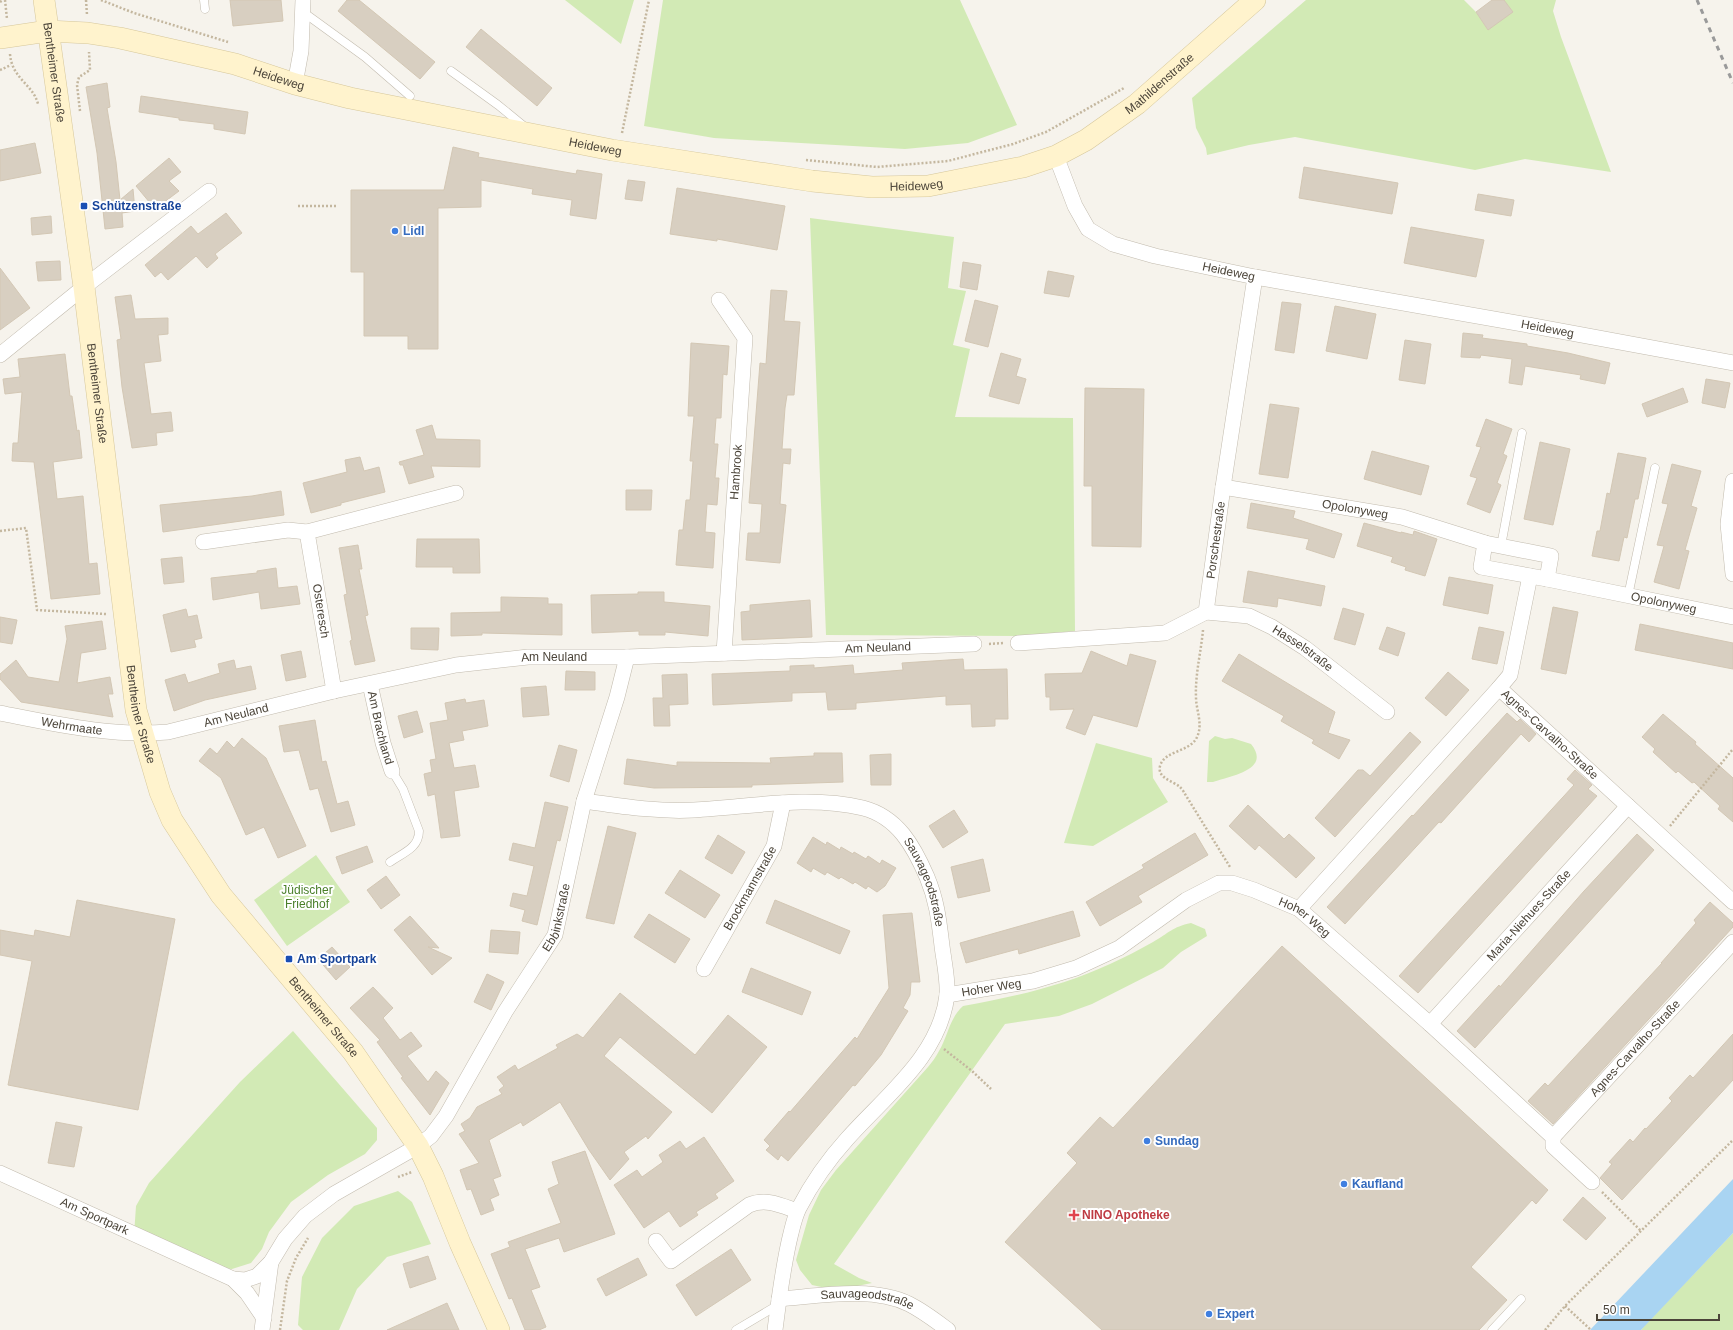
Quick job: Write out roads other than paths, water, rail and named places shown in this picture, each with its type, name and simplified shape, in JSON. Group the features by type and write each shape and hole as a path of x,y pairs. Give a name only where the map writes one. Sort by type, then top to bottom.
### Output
{"street":[{"name":"Bentheimer Straße","path":"44,0 84,287 136,710 160,792 172,820 196,859 221,895 352,1052 418,1146 499,1330"},
{"name":"Mathildenstraße","path":"1056,156 1098,132 1137,104 1255,0"},
{"path":"295,84 301,51 303,6"},
{"name":"Heideweg","path":"0,38 48,31 88,33 120,38 235,64 295,84 364,101 535,135 620,138 812,181 872,187 928,186 1023,168 1056,156 1075,206 1088,229 1113,244 1155,256 1255,277 1733,363"},
{"path":"0,356 84,287 209,191"},
{"name":"Porschestraße","path":"1206,612 1255,277"},
{"name":"Hambrook","path":"719,300 745,338 724,653"},
{"path":"1733,481 1728,524 1733,574"},
{"name":"Opolonyweg","path":"1223,488 1402,517 1485,543 1551,556 1547,579"},
{"path":"203,542 288,530 307,532 456,493"},
{"name":"Osteresch","path":"307,532 334,691"},
{"name":"Opolonyweg","path":"1485,543 1481,567 1733,617"},
{"path":"1499,688 1510,675 1530,576"},
{"path":"1018,643 1165,633 1206,612"},
{"name":"Hasselstraße","path":"1206,612 1249,616 1272,628 1304,648 1387,712"},
{"name":"Am Neuland","path":"142,734 168,732 334,691 456,665 528,657 627,657 974,644"},
{"name":"Ebbinkstraße","path":"418,1146 431,1136 446,1116 506,1012 555,935 584,801 617,697 627,657"},
{"name":"Am Brachland","path":"370,684 383,743 392,771"},
{"name":"Agnes-Carvalho-Straße","path":"1299,909 1499,688 1733,902"},
{"name":"Wehrmaate","path":"1,712 100,731 142,734"},
{"name":"Sauvageodstraße","path":"584,801 671,811 783,803 844,805 866,809 880,816 908,838 919,858 931,886 939,914 946,976 946,995 941,1020 931,1042 913,1069 847,1139 820,1172 797,1211 785,1260 776,1330"},
{"name":"Brockmannstraße","path":"704,969 774,846 783,803"},
{"name":"Maria-Niehues-Straße","path":"1430,1024 1628,806"},
{"name":"Hoher Weg","path":"946,995 1033,981 1076,968 1119,948 1186,900 1219,883 1232,883 1254,890 1299,909 1430,1024 1553,1137 1553,1146 1592,1182"},
{"name":"Agnes-Carvalho-Straße","path":"1553,1137 1733,942"},
{"name":"Am Sportpark","path":"233,1280 245,1280 257,1276 271,1262 285,1239 305,1216 334,1194 418,1146"},
{"name":"Am Sportpark","path":"0,1173 233,1280 247,1293 263,1324"},
{"path":"656,1241 671,1261 748,1205 759,1201 777,1204 797,1211"},
{"name":"Am Sportpark","path":"263,1324 271,1262"},
{"name":"Sauvageodstraße","path":"779,1302 857,1294 881,1295 909,1304 948,1330"}],"lane":[{"path":"204,0 205,10"},
{"path":"303,6 410,96"},
{"path":"450,71 498,105 535,135"},
{"path":"1501,546 1522,433"},
{"path":"1628,596 1655,468"},
{"path":"390,862 416,844 419,836 419,831 403,789 392,771"},
{"path":"1492,1330 1521,1299"},
{"path":"736,1330 779,1302"}],"water":[{"path":"1733,1179 1733,1233 1641,1330 1590,1330"}],"railway":[{"path":"1697,0 1733,83"}],"place":[{"name":"Schützenstraße","path":"84,206"},
{"name":"Lidl","path":"395,231"},
{"name":"Am Sportpark","path":"289,959"},
{"name":"Sundag","path":"1147,1141"},
{"name":"Kaufland","path":"1344,1184"},
{"name":"NINO Apotheke","path":"1074,1215"},
{"name":"Expert","path":"1209,1314"}],"park label":[{"name":"Jüdischer Friedhof","path":"307,897"}]}
